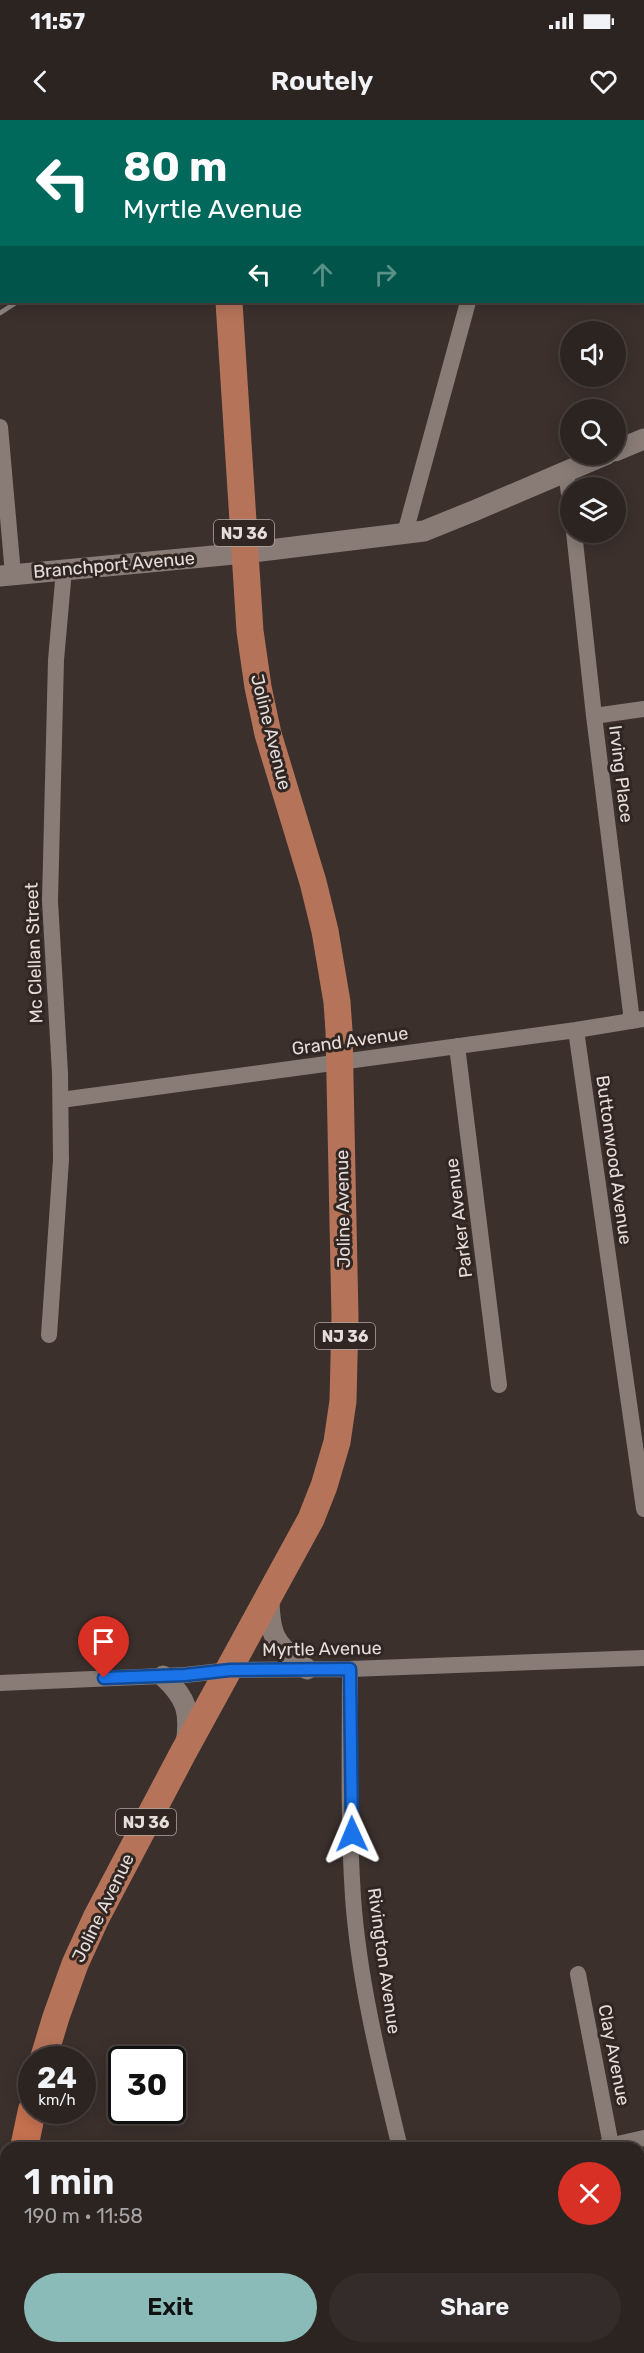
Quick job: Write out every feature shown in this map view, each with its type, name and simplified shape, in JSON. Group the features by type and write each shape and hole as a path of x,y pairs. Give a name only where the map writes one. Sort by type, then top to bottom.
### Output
{"highway":[{"path":"25,2142 30,2124"},
{"path":"30,2142 32,2124"}],"main road":[{"name":"Joline Avenue","path":"48,2046 71,1975 92,1927 185,1749 311,1519 337,1442 344,1401 345,1317 337,1002 325,931 313,882 268,734 258,687 250,631 229,303"}],"street":[{"path":"405,533 468,303"},
{"path":"0,427 6,575"},
{"path":"626,446 644,439"},
{"name":"Branchport Avenue","path":"6,575 245,553 423,531 580,465"},
{"path":"566,471 567,477"},
{"name":"Irving Place","path":"575,543 594,716 638,1020"},
{"name":"Mc Clellan Street","path":"49,1335 60,1181 61,1100 50,901 56,660 64,570"},
{"path":"594,716 644,709"},
{"name":"Grand Avenue","path":"61,1100 638,1020"},
{"name":"Buttonwood Avenue","path":"576,1030 644,1509"},
{"name":"Parker Avenue","path":"457,1046 499,1385"},
{"path":"269,1595 269,1621 272,1633 281,1648 307,1669"},
{"name":"Myrtle Avenue","path":"0,1683 163,1676 230,1670 350,1669 644,1658"},
{"name":"Rivington Avenue","path":"350,1669 353,1879 358,1945 375,2042 399,2142"},
{"path":"163,1676 176,1688 185,1704 188,1715 185,1749"},
{"name":"Clay Avenue","path":"578,1974 604,2142"},
{"path":"624,2142 644,2138"}],"railway":[{"path":"0,313 15,303"}],"route":[{"path":"104,1678 185,1675 230,1670 350,1669 352,1834"}]}
